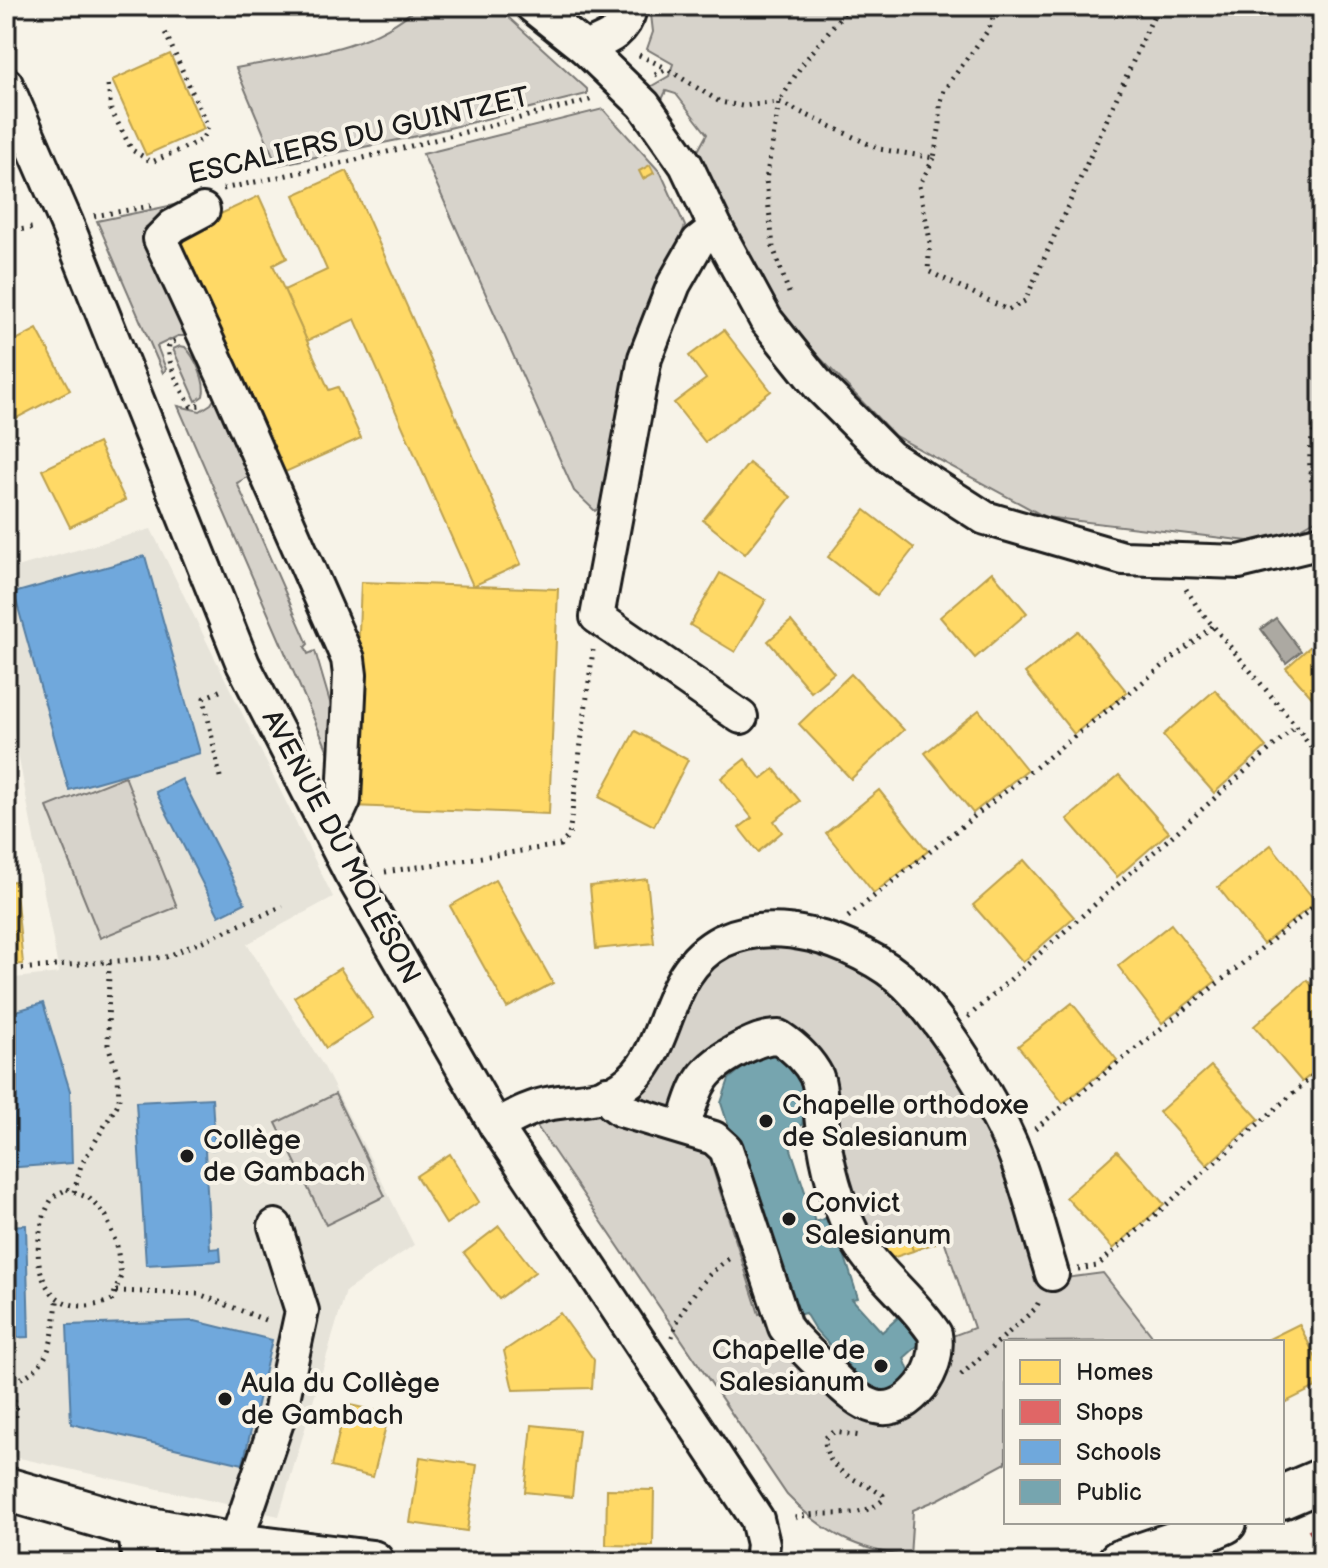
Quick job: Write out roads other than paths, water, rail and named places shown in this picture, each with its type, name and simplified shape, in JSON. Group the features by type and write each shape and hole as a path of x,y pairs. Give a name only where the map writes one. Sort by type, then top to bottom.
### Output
{"main road":[{"path":"1284,1496 1322,1480"},
{"path":"6,1489 136,1544 235,1545 316,1559 372,1562"},
{"path":"1119,1562 1220,1524"}],"street":[{"path":"532,6 631,90 686,165 766,320 819,386 890,457 985,518 1123,558 1239,562 1322,542"},
{"path":"585,48 610,38 627,23 631,6"},
{"name":"AVENUE DU MOLÉSON","path":"6,84 66,222 243,664 364,897 496,1126 752,1510 763,1544 761,1562"},
{"path":"208,201 160,239 348,659 350,675 344,800 338,813 326,825"},
{"path":"716,228 698,242 674,284 645,358 597,617 741,717"},
{"path":"496,1126 549,1103 591,1099 622,1087 641,1069 656,1043 680,983 698,958 722,941 746,933 780,928 822,937 863,954 906,983 984,1090 1012,1147 1052,1274"},
{"path":"607,1093 621,1110 714,1138 726,1149 785,1327 856,1399 882,1409 906,1402 932,1366 937,1345 935,1334 871,1261 847,1223 830,1164 821,1113 822,1091 806,1061 779,1037 757,1040 724,1057 699,1081 683,1128"},
{"path":"235,1545 280,1413 302,1311 275,1226"}],"place":[{"name":"Chapelle orthodoxe de Salesianum","path":"766,1121"},
{"name":"Collège de Gambach","path":"187,1156"},
{"name":"Convict Salesianum","path":"789,1219"},
{"name":"Chapelle de Salesianum","path":"881,1366"},
{"name":"Aula du Collège de Gambach","path":"225,1399"}]}
